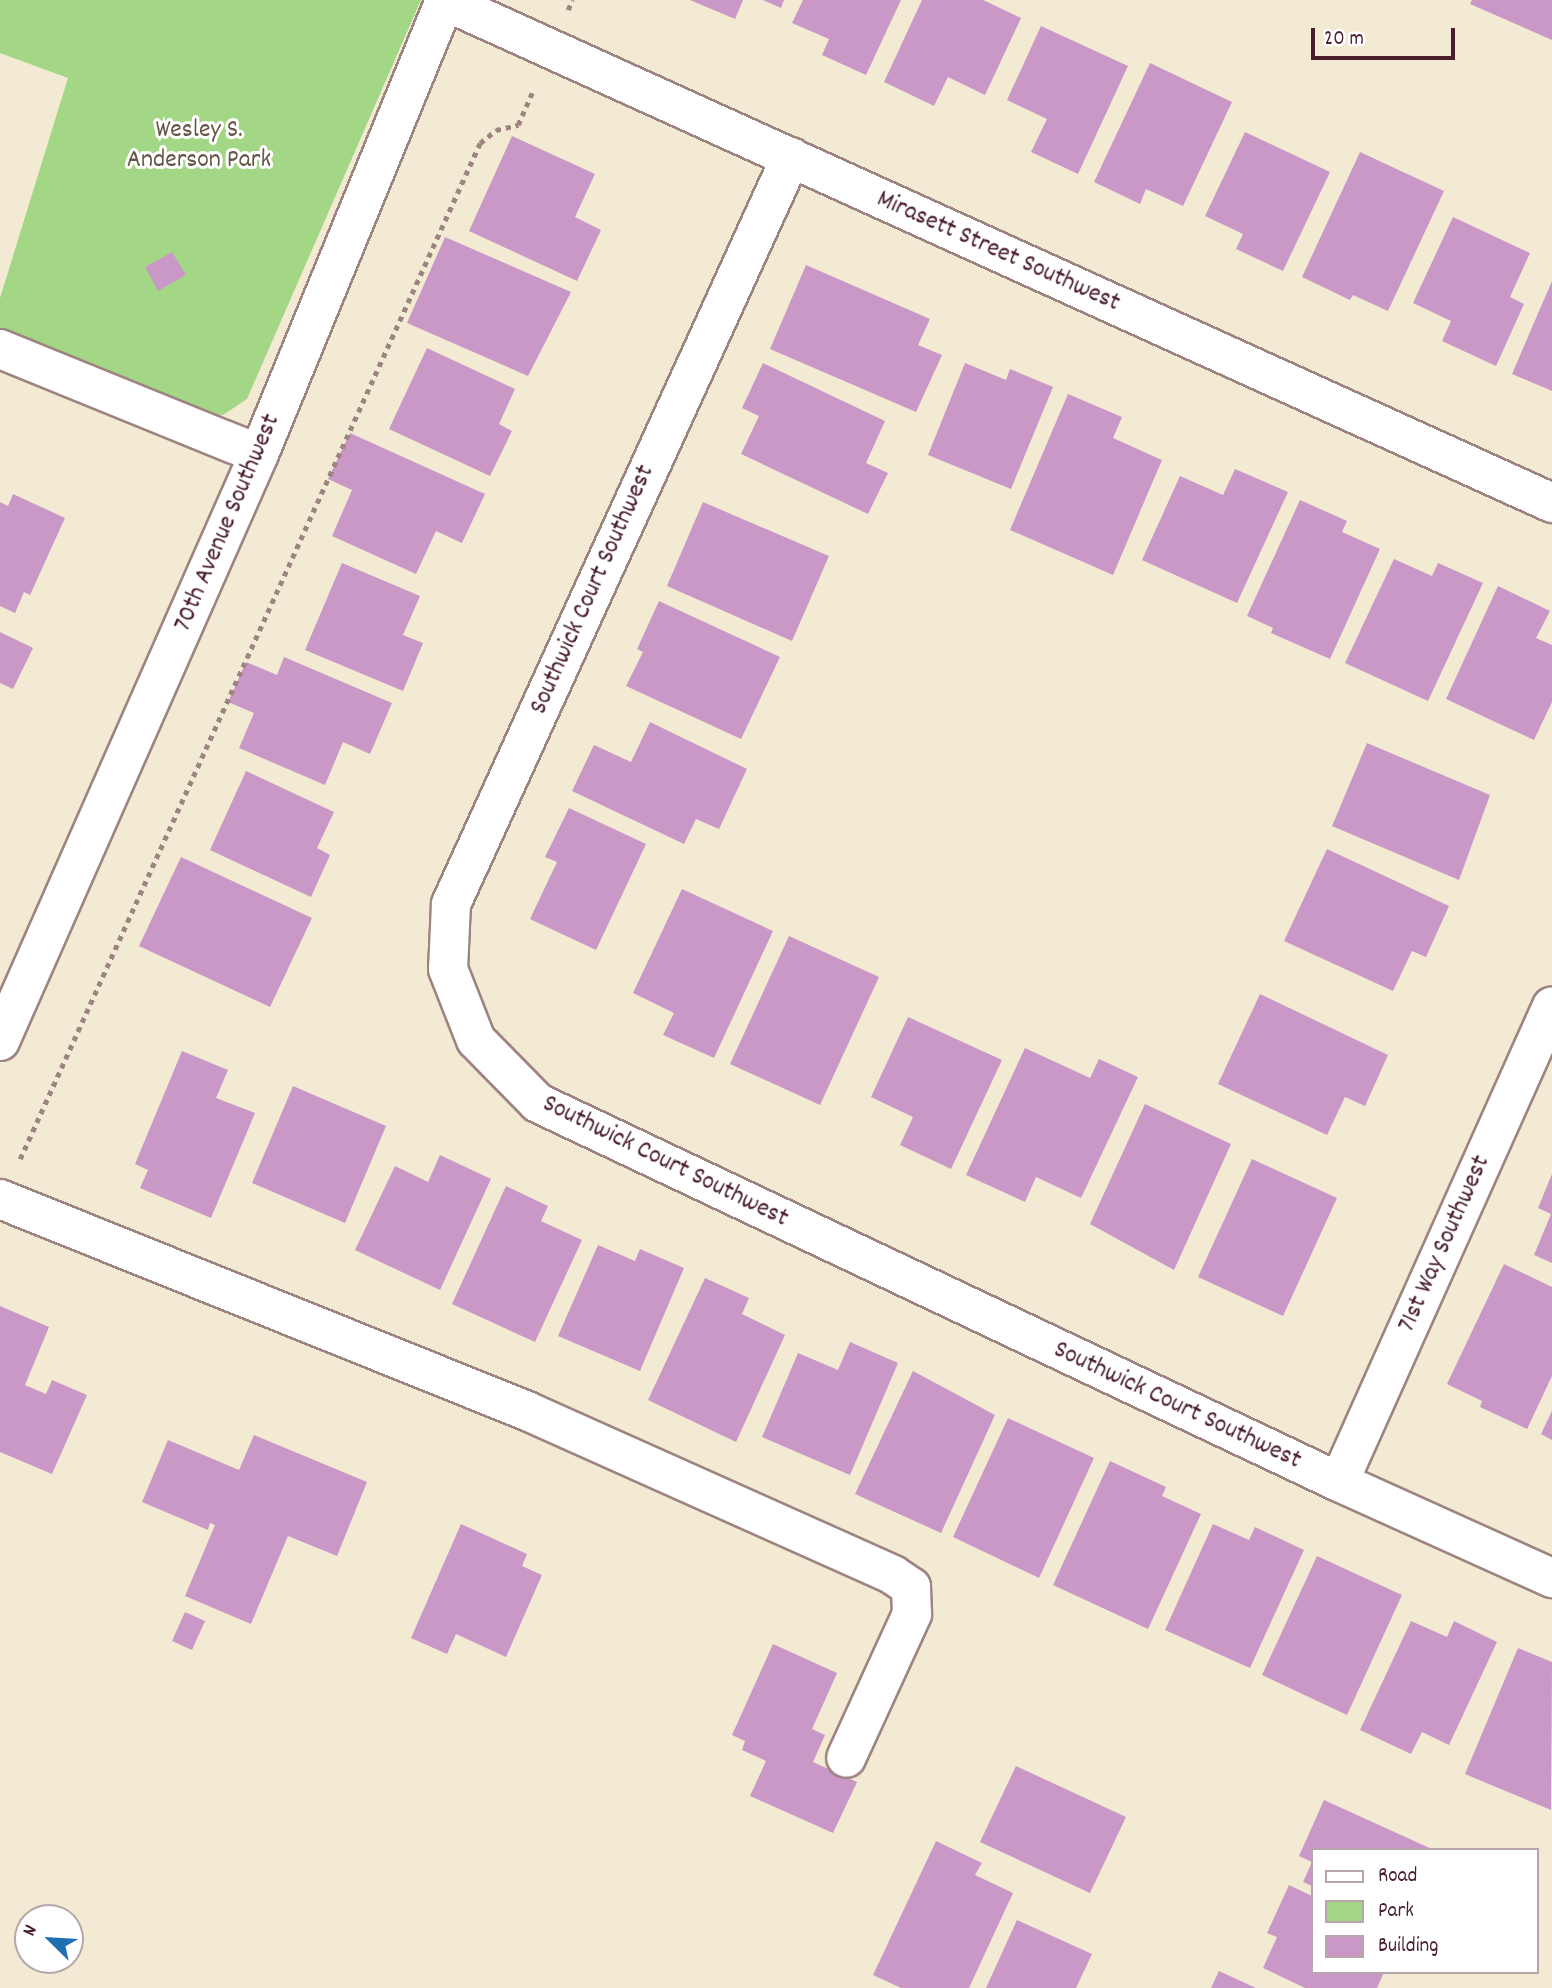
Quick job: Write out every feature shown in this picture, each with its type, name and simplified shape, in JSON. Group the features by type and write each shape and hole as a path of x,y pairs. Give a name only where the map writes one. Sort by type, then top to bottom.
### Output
{"street":[{"name":"Mirasett Street Southwest","path":"445,1 1552,503"},
{"name":"70th Avenue Southwest","path":"0,1041 259,454 445,1"},
{"name":"Southwick Court Southwest","path":"791,157 451,904 448,969 476,1040 538,1103 1339,1482 1552,1578"},
{"path":"0,349 259,454"},
{"name":"71st Way Southwest","path":"1339,1482 1552,1006"},
{"path":"0,1200 527,1411 902,1581 911,1587 912,1614 846,1758"}],"path":[{"path":"0,1200 480,143 496,130 518,125 572,0"}],"green space":[{"name":"Wesley S. Anderson Park","path":"0,0 421,0 247,399 223,415 186,412 0,329 0,298 68,78 0,53"}],"building":[{"path":"690,0 743,0 735,19"},
{"path":"763,0 784,0 781,8"},
{"path":"803,0 901,0 866,75 822,55 829,39 792,23"},
{"path":"922,0 983,0 1021,18 985,95 948,77 934,106 884,82"},
{"path":"1472,0 1552,0 1552,40 1470,4"},
{"path":"1041,26 1128,66 1078,174 1031,152 1047,119 1007,100"},
{"path":"1150,63 1232,102 1183,206 1146,189 1140,204 1094,182"},
{"path":"1245,132 1330,172 1283,271 1236,249 1243,234 1205,216"},
{"path":"512,136 595,174 575,217 601,230 577,281 469,231"},
{"path":"1360,152 1444,191 1388,311 1353,295 1350,300 1302,277"},
{"path":"1453,217 1530,253 1510,297 1524,304 1496,366 1442,341 1451,321 1413,303"},
{"path":"445,237 571,292 528,376 407,323"},
{"path":"172,252 186,275 158,291 145,267"},
{"path":"806,265 930,319 918,345 942,355 916,412 770,349"},
{"path":"1552,281 1552,391 1512,374"},
{"path":"427,348 515,389 499,424 512,431 490,476 389,429"},
{"path":"763,363 885,421 866,463 888,473 868,514 741,454 759,416 742,408"},
{"path":"965,363 1006,380 1010,369 1053,387 1011,489 928,455"},
{"path":"1068,394 1122,417 1113,438 1162,460 1113,575 1010,530"},
{"path":"350,433 485,494 462,543 436,531 416,574 332,536 352,490 328,479"},
{"path":"1235,469 1288,492 1237,603 1142,560 1180,476 1223,495"},
{"path":"13,494 65,518 30,595 24,592 15,613 0,606 0,502 8,506"},
{"path":"1300,500 1347,521 1342,532 1380,549 1330,659 1271,633 1273,628 1247,616"},
{"path":"703,502 829,556 792,641 667,586"},
{"path":"1394,559 1432,576 1438,563 1483,583 1428,701 1345,663"},
{"path":"342,563 420,596 403,635 423,643 403,691 305,650"},
{"path":"1498,586 1550,611 1536,638 1552,645 1552,702 1534,740 1446,699"},
{"path":"659,601 780,657 741,739 626,686 643,652 637,649"},
{"path":"0,632 33,648 13,689 0,683"},
{"path":"284,657 392,703 370,754 343,742 325,785 239,748 254,713 228,702 246,662 277,675"},
{"path":"650,722 747,769 719,829 696,819 684,844 572,791 594,745 631,762"},
{"path":"1367,743 1490,795 1459,880 1332,826"},
{"path":"246,771 334,812 317,848 330,855 311,897 210,850"},
{"path":"569,808 646,844 596,950 530,919 557,862 545,857"},
{"path":"1327,849 1449,906 1426,957 1412,951 1393,991 1284,941"},
{"path":"181,857 312,918 270,1007 139,946"},
{"path":"682,889 773,931 714,1058 663,1035 674,1013 633,993"},
{"path":"789,936 879,977 820,1105 730,1064"},
{"path":"1260,994 1388,1055 1365,1106 1345,1097 1327,1135 1218,1084"},
{"path":"908,1017 1002,1060 951,1169 900,1145 913,1117 871,1097"},
{"path":"1025,1048 1090,1078 1099,1059 1138,1077 1081,1198 1036,1177 1025,1202 966,1175"},
{"path":"182,1051 228,1070 216,1098 255,1113 211,1218 140,1188 148,1170 135,1164"},
{"path":"293,1086 386,1126 345,1223 252,1183"},
{"path":"1145,1104 1231,1144 1174,1270 1090,1224"},
{"path":"440,1155 491,1179 440,1290 355,1250 395,1166 428,1182"},
{"path":"1252,1159 1337,1198 1283,1316 1198,1277"},
{"path":"1552,1174 1552,1263 1534,1255 1551,1214 1538,1208"},
{"path":"506,1186 548,1206 541,1221 582,1240 535,1342 452,1304"},
{"path":"598,1245 635,1261 640,1249 684,1268 640,1371 558,1336"},
{"path":"1504,1264 1552,1287 1552,1376 1527,1429 1480,1407 1482,1401 1447,1384"},
{"path":"705,1278 749,1298 742,1314 785,1335 736,1442 648,1400"},
{"path":"0,1306 49,1327 25,1385 46,1394 52,1380 87,1395 52,1474 0,1452"},
{"path":"850,1342 898,1363 850,1475 762,1437 798,1353 838,1370"},
{"path":"913,1371 995,1415 941,1533 855,1494"},
{"path":"1552,1411 1552,1440 1541,1434"},
{"path":"1008,1418 1094,1458 1039,1578 953,1537"},
{"path":"254,1435 367,1482 337,1556 288,1536 251,1624 185,1596 215,1525 210,1523 208,1530 142,1502 168,1440 239,1470"},
{"path":"1110,1461 1166,1487 1162,1496 1201,1514 1148,1629 1053,1585"},
{"path":"461,1524 527,1554 522,1566 542,1575 506,1657 456,1634 447,1654 411,1638"},
{"path":"1213,1524 1249,1540 1255,1527 1304,1550 1250,1668 1165,1630"},
{"path":"1317,1556 1402,1595 1347,1715 1262,1675"},
{"path":"185,1612 205,1621 192,1650 172,1641"},
{"path":"1411,1621 1447,1637 1454,1621 1497,1642 1449,1745 1422,1732 1411,1754 1360,1730"},
{"path":"773,1644 837,1673 812,1729 825,1735 813,1762 857,1782 833,1833 750,1796 766,1761 742,1750 745,1741 732,1735"},
{"path":"1518,1648 1552,1662 1551,1810 1465,1774"},
{"path":"1016,1766 1126,1817 1090,1893 980,1842"},
{"path":"1324,1800 1430,1848 1310,1848 1310,1861 1299,1856"},
{"path":"936,1841 982,1863 975,1875 1013,1893 969,1988 901,1988 873,1975"},
{"path":"1310,1866 1310,1885 1303,1882"},
{"path":"1289,1885 1310,1895 1310,1974 1383,1974 1377,1988 1305,1988 1263,1968 1277,1937 1267,1933"},
{"path":"1017,1920 1092,1954 1076,1988 986,1988"},
{"path":"1219,1971 1256,1988 1211,1988"}]}
